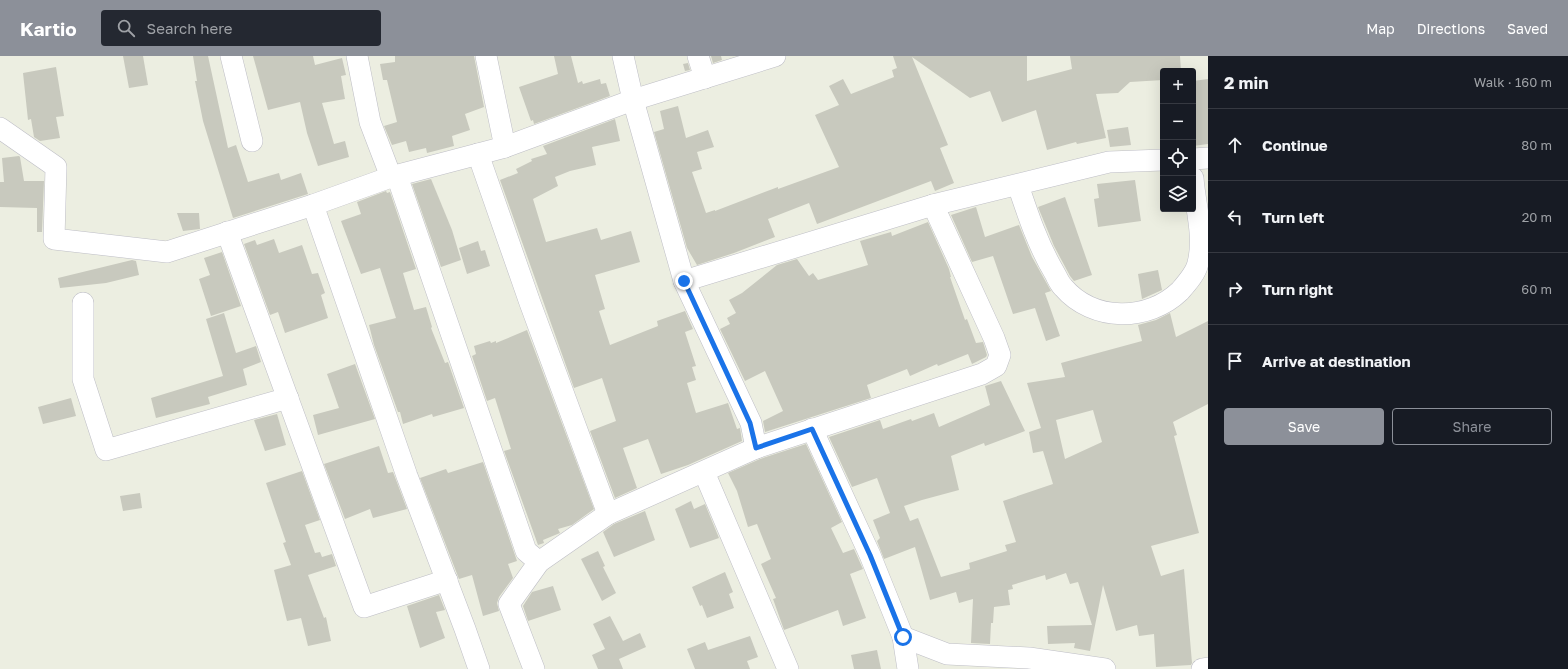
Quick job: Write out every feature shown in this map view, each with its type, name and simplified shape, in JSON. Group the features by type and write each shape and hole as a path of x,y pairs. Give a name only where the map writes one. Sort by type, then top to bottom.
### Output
{"street":[{"path":"232,56 252,141"},
{"path":"357,56 370,122 394,176 526,551 539,562"},
{"path":"486,56 505,147"},
{"path":"623,56 633,100 684,281 750,423 756,448"},
{"path":"698,56 705,78"},
{"path":"0,128 56,167 54,240 167,252 313,205 394,176 505,147 633,100 775,56"},
{"path":"478,154 530,303 608,514"},
{"path":"1196,158 1208,158"},
{"path":"684,281 933,205 1109,162 1160,160"},
{"path":"1018,185 1046,258 1062,286 1084,304 1109,313 1123,314 1150,310 1174,296 1192,276 1198,264 1201,236 1196,200"},
{"path":"313,205 405,469 479,669"},
{"path":"534,669 509,604 539,562 608,514 756,448 982,374 996,366 1000,355 994,338 933,205"},
{"path":"227,232 364,607 447,580"},
{"path":"82,303 83,379 106,450 288,398"},
{"path":"812,429 870,555 903,637 908,669"},
{"path":"704,472 788,669"},
{"path":"903,637 947,654 1028,658 1105,669"},
{"path":"1202,669 1208,668"}],"building":[{"path":"123,56 143,56 148,85 129,88"},
{"path":"193,56 208,56 228,148 236,145 248,182 279,173 281,180 301,173 308,194 233,218 203,121 195,81 197,81"},
{"path":"253,56 313,56 315,65 342,58 346,75 341,76 345,99 322,103 334,144 345,141 349,157 318,166 307,133 300,102 268,110"},
{"path":"395,56 474,56 484,107 465,114 470,130 452,136 454,146 427,153 426,148 409,152 406,141 392,145 384,126 397,122 387,80 383,80 380,64 395,62"},
{"path":"554,56 571,56 578,83 582,81 583,84 600,79 601,84 606,83 610,96 534,124 533,120 531,121 519,87 558,74"},
{"path":"711,56 721,56 722,60 713,63"},
{"path":"893,56 1027,56 1027,81 1072,69 1070,56 1180,56 1181,68 1160,68 1160,80 1130,82 1118,93 1096,94 1106,138 1077,144 1076,142 1047,150 1036,110 1002,122 990,91 970,98 912,57 948,145 940,148 954,183 935,191 931,181 817,224 809,203 768,219 775,237 734,253 697,265 687,248 654,132 664,129 660,111 678,106 686,138 708,130 714,147 697,152 702,169 692,172 706,213 839,167 815,115 839,105 829,86 843,79 851,94 894,77 892,70 897,68"},
{"path":"688,63 690,70 685,71 683,64"},
{"path":"56,67 64,116 56,117 60,138 40,141 34,137 31,119 28,120 23,73"},
{"path":"1208,79 1208,144 1196,146 1196,104 1196,81"},
{"path":"615,119 620,141 592,147 596,165 570,171 555,177 558,186 533,199 546,242 597,228 601,240 631,231 640,262 595,275 605,309 599,311 610,345 658,326 657,321 685,311 693,329 685,332 696,366 692,367 696,380 687,383 696,413 728,403 737,429 740,428 742,441 688,465 661,474 648,439 623,448 637,488 615,498 590,431 616,421 602,378 574,388 500,180 518,173 516,169 532,161 531,159 547,154 543,146"},
{"path":"1128,127 1131,145 1110,147 1107,130"},
{"path":"19,156 24,181 44,181 42,232 37,232 37,208 0,207 0,182 4,182 2,158"},
{"path":"431,179 452,230 461,260 441,267 412,184"},
{"path":"1135,180 1141,221 1098,227 1094,199 1099,198 1097,184"},
{"path":"386,191 387,193 390,192 416,269 403,273 414,310 426,307 432,327 431,328 445,363 448,362 464,408 433,417 432,414 403,424 400,412 398,412 374,345 369,325 396,318 380,268 361,274 341,221 361,214 357,202"},
{"path":"1065,197 1092,275 1074,281 1054,246 1038,207"},
{"path":"976,207 985,237 1019,225 1032,257 1051,291 1045,293 1060,336 1046,341 1035,308 1013,314 993,256 972,262 951,215"},
{"path":"177,213 199,213 200,229 183,231"},
{"path":"928,222 949,269 950,277 965,320 967,319 976,343 983,342 987,355 986,357 972,364 968,354 938,366 937,364 910,376 907,369 867,385 871,398 765,432 763,421 783,411 765,371 745,381 720,329 730,324 727,318 736,313 729,300 742,293 777,265 797,259 809,276 813,273 818,280 868,265 860,241 891,232 892,236"},
{"path":"274,239 279,253 302,245 312,274 318,273 325,293 321,295 328,318 285,333 278,312 270,315 244,244 255,240 257,245"},
{"path":"478,241 481,251 485,250 490,266 467,274 459,248"},
{"path":"222,252 241,306 211,316 199,279 210,275 204,258"},
{"path":"132,260 136,261 139,275 106,283 60,288 58,278"},
{"path":"1158,270 1162,290 1142,299 1138,274"},
{"path":"224,313 236,353 256,346 261,362 243,369 247,385 208,397 210,404 156,418 151,398 223,376 206,319"},
{"path":"1170,313 1176,337 1208,321 1208,404 1173,422 1177,435 1174,436 1199,533 1151,546 1161,576 1184,569 1191,665 1156,667 1154,634 1139,636 1137,625 1116,631 1103,585 1090,651 1074,648 1075,643 1048,644 1047,626 1092,625 1078,582 1070,584 1066,573 1046,580 1045,575 1012,585 1013,589 1008,590 1010,605 994,607 993,623 991,623 990,644 971,643 973,599 959,603 956,592 930,600 915,547 884,559 877,541 880,538 873,520 890,513 877,478 852,487 829,437 880,420 883,429 934,413 939,427 990,405 985,386 1001,381 1025,431 985,446 984,443 951,456 959,490 904,506 910,521 918,518 941,577 970,569 969,563 1007,551 1005,545 1016,542 1003,501 1053,484 1043,451 1033,453 1029,432 1041,428 1027,383 1065,377 1061,363 1142,341 1138,325 1156,320","holes":["1093,410 1102,442 1065,459 1056,420"]},
{"path":"527,330 594,509 572,525 558,529 560,533 543,540 544,543 538,545 504,451 511,449 495,398 487,401 472,356 476,354 474,346 490,341 491,343 496,341 496,343"},
{"path":"355,364 375,419 318,435 313,415 339,408 327,374"},
{"path":"71,398 76,416 43,424 38,407"},
{"path":"277,414 286,445 265,451 254,420"},
{"path":"806,444 842,522 831,528 843,553 854,549 863,569 850,574 866,618 843,626 838,610 784,630 773,599 776,598 761,564 771,559 757,524 748,527 737,491 728,473 760,459"},
{"path":"379,446 388,473 393,472 407,509 373,518 370,509 345,519 324,464"},
{"path":"483,462 517,561 508,564 513,578 499,597 497,603 499,611 483,616 472,575 459,579 420,478 446,469 448,473"},
{"path":"302,471 320,520 305,525 315,553 320,552 322,557 332,554 336,566 308,575 324,618 326,617 331,641 308,646 301,618 287,621 274,570 291,565 283,543 286,542 266,483"},
{"path":"140,493 142,508 123,511 120,496"},
{"path":"691,501 694,509 705,504 719,538 690,548 675,509"},
{"path":"645,511 655,540 614,557 603,532 614,524"},
{"path":"598,551 605,566 603,567 616,593 602,601 581,559"},
{"path":"725,572 733,592 729,594 734,608 707,618 692,587"},
{"path":"553,586 561,610 528,621 523,606 532,592"},
{"path":"439,595 445,610 436,612 445,638 420,648 407,606"},
{"path":"610,616 623,641 640,633 646,647 619,659 623,669 598,669 592,655 605,649 593,624"},
{"path":"750,636 758,657 747,661 750,669 695,669 687,649 705,642 708,650"},
{"path":"877,650 881,669 854,669 851,655"}],"route":[{"path":"684,281 750,423 756,448 812,429 870,555 903,637"}]}
